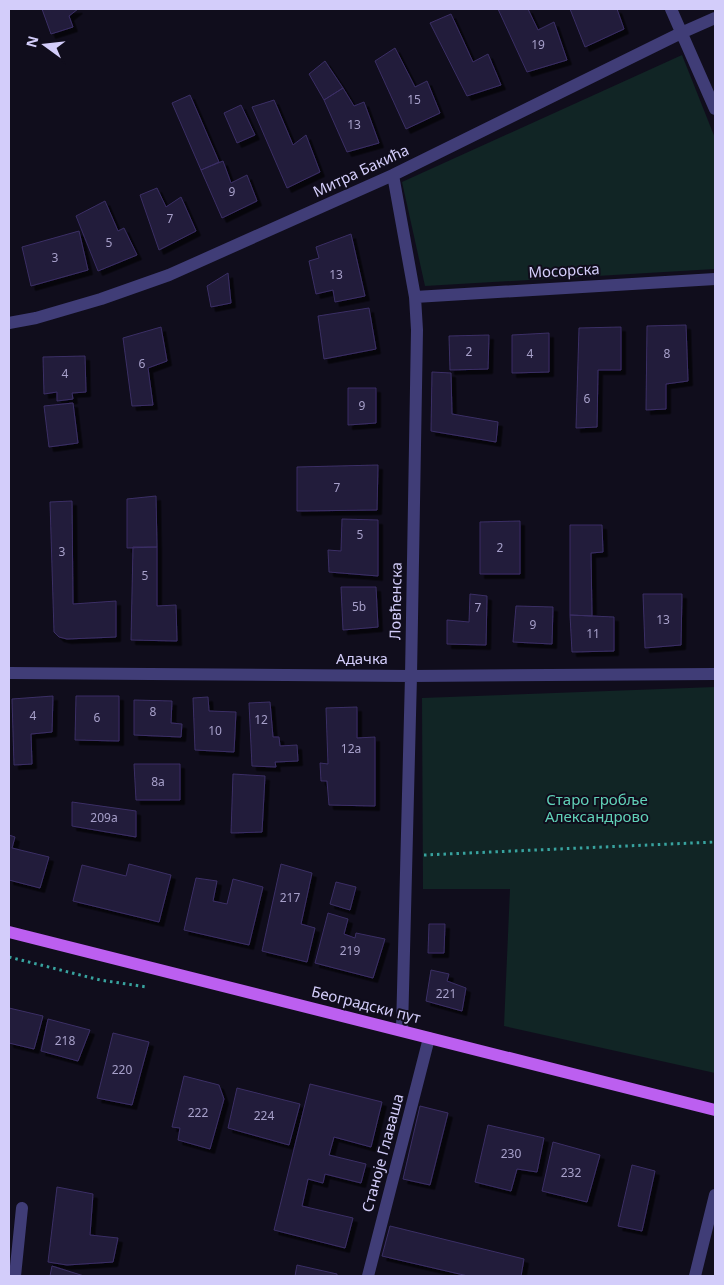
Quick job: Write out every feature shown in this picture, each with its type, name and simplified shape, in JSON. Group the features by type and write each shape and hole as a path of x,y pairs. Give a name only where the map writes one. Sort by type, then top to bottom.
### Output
{"main road":[{"name":"Београдски пут","path":"9,932 715,1110"}],"street":[{"path":"671,9 715,109"},
{"name":"Митра Бакића","path":"9,323 36,318 101,299 169,276 393,175 715,18"},
{"name":"Ловћенска","path":"393,175 415,297 417,330 402,1030"},
{"name":"Мосорска","path":"415,297 715,278"},
{"name":"Адачка","path":"9,673 411,676 715,674"},
{"name":"Станоје Главаша","path":"368,1276 429,1038"},
{"path":"695,1276 715,1194"},
{"path":"15,1276 22,1208"}],"path":[{"path":"406,856 715,842"}],"green space":[{"path":"682,55 715,138 715,269 425,286 402,182"},
{"name":"Старо гробље Александрово","path":"715,687 715,1073 504,1026 510,889 423,889 422,698"}],"building":[{"path":"42,9 78,9 69,16 73,27 51,34"},
{"path":"498,9 528,9 538,30 554,22 567,60 527,72"},
{"path":"570,9 617,9 624,29 585,47"},
{"path":"451,14 473,62 488,54 501,85 467,96 430,23"},
{"path":"395,48 415,87 427,81 440,113 406,129 375,61"},
{"path":"325,61 343,88 324,100 309,74"},
{"path":"343,88 354,106 364,102 379,143 347,152 324,100"},
{"path":"190,95 219,162 201,170 172,103"},
{"path":"274,100 293,145 306,135 320,172 287,188 252,107"},
{"path":"241,105 255,135 237,143 224,113"},
{"path":"223,161 231,183 247,175 257,201 222,218 201,170"},
{"path":"157,188 166,207 181,197 196,231 159,250 140,195"},
{"path":"105,201 118,231 124,228 137,255 98,271 76,216"},
{"path":"79,231 88,270 31,286 22,247"},
{"path":"351,234 365,296 335,302 333,290 316,294 309,261 319,258 316,247"},
{"path":"228,273 231,303 211,307 207,286"},
{"path":"369,308 376,349 324,359 318,316"},
{"path":"686,325 688,381 666,384 666,409 646,410 647,326"},
{"path":"161,327 167,361 148,368 153,405 132,406 123,338"},
{"path":"621,327 621,370 598,370 597,427 576,428 579,328"},
{"path":"549,333 549,372 512,373 512,335"},
{"path":"489,335 488,369 450,370 449,336"},
{"path":"85,356 86,392 72,393 73,399 57,401 57,392 44,394 43,357"},
{"path":"432,372 451,373 452,414 498,422 496,442 431,431"},
{"path":"348,388 376,388 376,423 348,425"},
{"path":"73,403 78,443 49,447 44,406"},
{"path":"378,465 377,510 297,511 297,467"},
{"path":"156,496 157,547 127,548 127,499"},
{"path":"72,501 73,604 116,601 116,637 67,639 59,637 54,632 50,502"},
{"path":"342,519 378,520 378,576 329,572 328,550 341,551"},
{"path":"520,521 520,574 480,574 480,522"},
{"path":"570,525 602,525 603,552 591,553 592,616 570,615"},
{"path":"133,547 157,547 157,606 176,605 177,641 131,640"},
{"path":"341,587 376,587 378,627 343,630"},
{"path":"470,594 487,596 486,645 447,644 447,620 469,622"},
{"path":"643,594 682,594 681,645 645,648"},
{"path":"516,606 553,607 552,644 513,642"},
{"path":"570,615 614,617 614,651 572,652"},
{"path":"53,696 52,732 31,734 32,764 14,765 12,699"},
{"path":"76,696 119,696 119,741 75,740"},
{"path":"208,697 209,711 236,712 234,752 195,750 193,698"},
{"path":"134,700 172,701 171,723 182,724 181,737 134,735"},
{"path":"270,702 273,737 279,737 280,746 297,745 298,761 275,762 276,767 252,766 249,703"},
{"path":"357,707 357,738 375,737 375,806 329,805 327,781 321,781 320,763 328,764 326,708"},
{"path":"134,764 180,764 180,800 136,800"},
{"path":"233,774 265,776 262,832 231,833"},
{"path":"72,802 136,811 136,837 72,826"},
{"path":"9,835 15,837 12,848 49,857 40,888 9,880"},
{"path":"129,864 171,875 159,922 73,901 82,865 126,876"},
{"path":"281,864 312,873 301,924 315,928 307,962 262,951"},
{"path":"196,878 217,881 213,901 227,904 233,879 263,887 249,945 184,930"},
{"path":"336,882 356,887 350,910 330,904"},
{"path":"328,913 348,919 344,934 355,938 356,933 385,939 373,978 315,963"},
{"path":"429,924 445,924 444,953 428,953"},
{"path":"431,970 449,974 447,981 466,988 462,1011 426,1001"},
{"path":"9,1008 43,1016 34,1049 9,1043"},
{"path":"48,1019 90,1030 78,1061 41,1051"},
{"path":"113,1033 149,1042 132,1105 97,1098"},
{"path":"184,1076 219,1085 224,1099 210,1149 178,1140 180,1128 172,1127"},
{"path":"310,1084 382,1102 371,1147 334,1137 329,1155 366,1164 361,1183 325,1174 323,1183 308,1179 302,1206 353,1218 345,1248 274,1230"},
{"path":"237,1088 300,1104 289,1145 228,1128"},
{"path":"420,1106 448,1113 430,1185 403,1179"},
{"path":"488,1125 544,1138 537,1172 517,1169 511,1191 475,1182"},
{"path":"553,1142 600,1155 587,1202 542,1191"},
{"path":"632,1165 655,1171 642,1231 618,1226"},
{"path":"57,1187 93,1194 90,1235 118,1238 113,1262 67,1265 48,1262"},
{"path":"390,1226 524,1259 521,1276 468,1276 382,1256"},
{"path":"297,1265 337,1274 337,1276 295,1276"},
{"path":"52,1266 84,1276 50,1276"}]}
